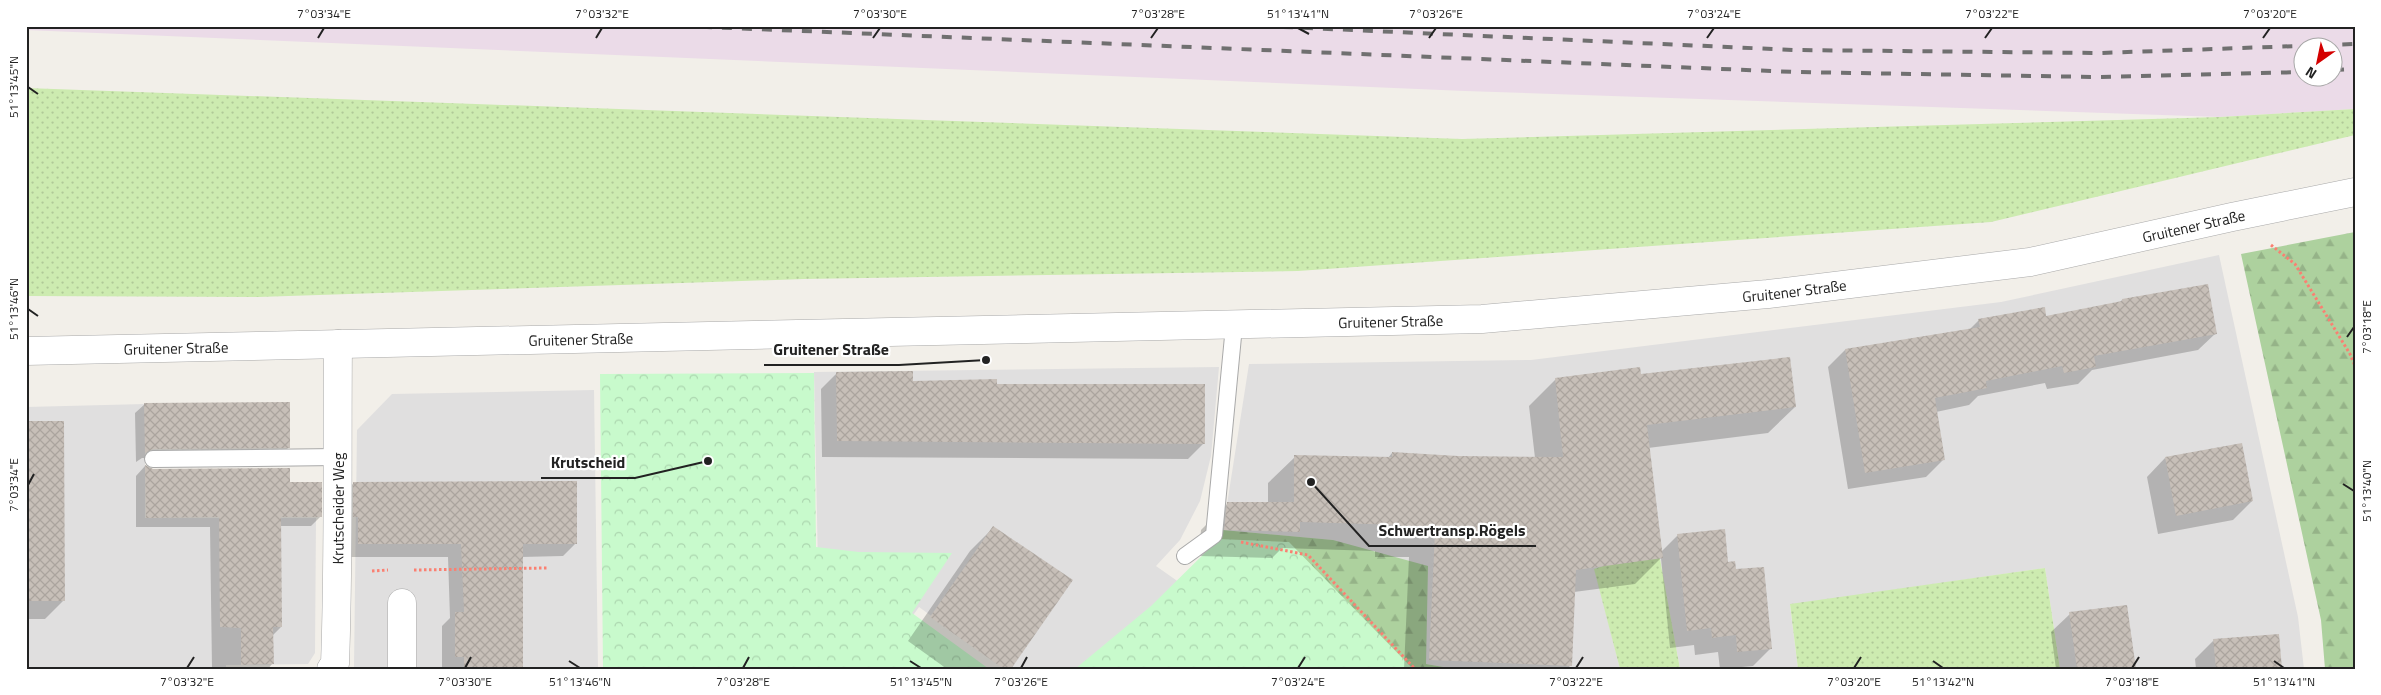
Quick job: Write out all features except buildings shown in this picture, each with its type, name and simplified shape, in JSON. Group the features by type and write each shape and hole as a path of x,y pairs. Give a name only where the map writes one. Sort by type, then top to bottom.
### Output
{"street":[{"name":"Gruitener Straße","path":"26,351 1234,326 1482,319 1768,294 2030,262 2355,192"},
{"name":"Krutscheider Weg","path":"331,669 335,664 339,571 338,344"},
{"path":"402,603 402,669"}],"lane":[{"path":"1185,556 1214,535 1234,326"},
{"path":"153,459 337,457"}],"path":[{"path":"2232,217 2295,264 2350,354 2355,366"},
{"path":"1214,535 1308,555 1415,669"},
{"path":"408,570 548,568"},
{"path":"339,571 388,570"}],"shaded area":[{"path":"26,26 2355,26 2355,109 2220,117 1465,91 26,30"},
{"path":"2219,255 2298,617 2304,669 2060,669 2045,568 1790,605 1798,669 1680,669 1658,549 1595,569 1620,669 1455,669 1426,664 1333,540 1223,530 1249,364 1531,360 2001,302"},
{"path":"1219,367 1211,456 1200,501 1180,540 1156,566 1183,585 1076,669 1005,669 919,607 875,668 818,565 814,372"},
{"path":"594,390 598,669 354,669 357,430 392,394"},
{"path":"145,404 145,518 316,518 315,653 308,664 226,665 226,669 26,669 26,407"}],"green space":[{"path":"26,88 1462,139 2220,117 2355,109 2355,135 1991,222 1298,271 804,279 258,297 26,296"},
{"path":"2355,232 2355,669 2325,669 2321,620 2241,254"},
{"path":"814,373 816,547 859,552 952,553 912,613 989,669 603,669 600,374"},
{"path":"1223,530 1333,540 1428,566 1426,664 1455,669 1100,669 1211,579"},
{"path":"1219,539 1289,542 1413,669 1075,669 1151,606"},
{"path":"1658,548 1680,669 1620,669 1594,569"},
{"path":"2045,568 2060,669 1798,669 1790,604"}],"railway":[{"path":"682,26 1795,72 2097,77 2294,72"},
{"path":"1263,26 1794,50 2100,53 2355,44"},
{"path":"2344,70 2355,69"}],"place":[{"name":"Gruitener Straße","path":"986,360"},
{"name":"Krutscheid","path":"708,461"},
{"name":"Schwertransp.Rögels","path":"1311,482"}]}
